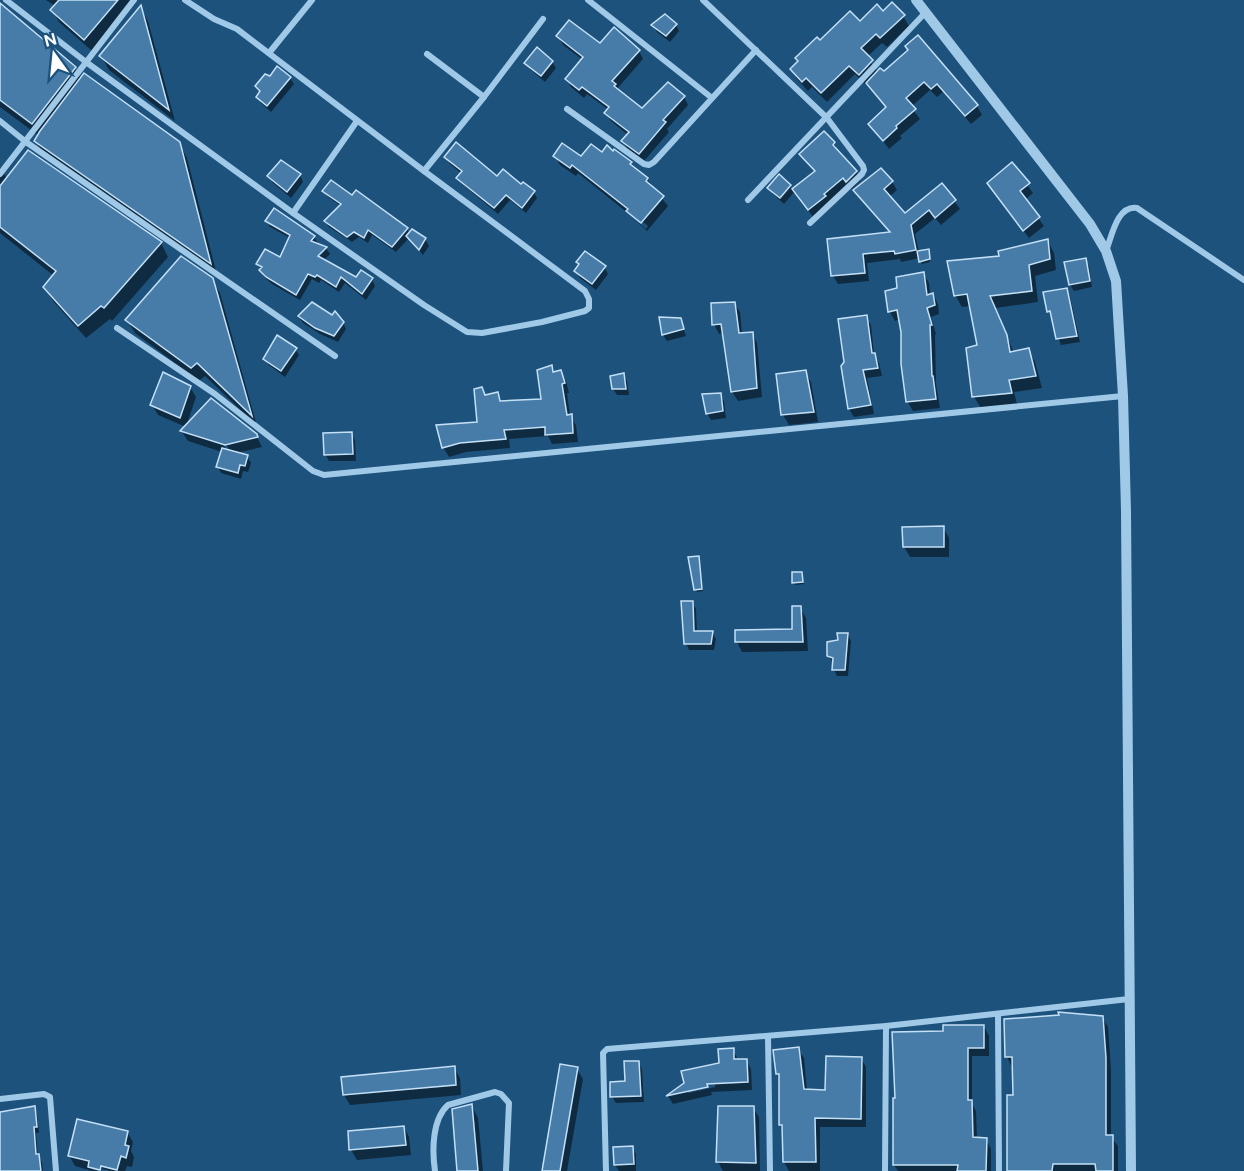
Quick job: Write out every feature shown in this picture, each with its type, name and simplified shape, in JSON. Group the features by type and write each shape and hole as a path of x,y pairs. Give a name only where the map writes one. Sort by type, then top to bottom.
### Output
{"street":[{"path":"6,0 86,62 293,213 466,332 482,333 542,322 589,308 589,299 585,291 237,29 214,19 185,0"},
{"path":"0,174 134,0"},
{"path":"269,53 312,0"},
{"path":"588,0 712,98"},
{"path":"703,0 827,118 864,170 810,223"},
{"path":"916,0 1090,224 1106,251 1116,281 1123,396 1126,522 1131,1171"},
{"path":"748,200 925,13"},
{"path":"423,171 484,98 543,19"},
{"path":"567,109 644,164 650,165 756,50"},
{"path":"427,54 484,98"},
{"path":"0,121 26,142 335,356"},
{"path":"293,213 357,121"},
{"path":"1106,251 1121,212 1131,207 1137,208 1244,280"},
{"path":"117,328 215,394 313,471 324,475 1123,396"},
{"path":"606,1171 603,1053 605,1050 885,1026 1129,999"},
{"path":"998,1014 999,1171"},
{"path":"885,1026 885,1171"},
{"path":"768,1036 770,1171"},
{"path":"435,1171 434,1142 442,1110 448,1105 495,1092 501,1094 508,1103 506,1171"},
{"path":"0,1099 44,1094 50,1097 56,1171"}],"building":[{"path":"59,0 118,0 84,40 50,10"},
{"path":"892,2 905,15 880,38 876,34 861,48 873,60 859,75 849,66 821,93 806,78 802,82 790,69 798,61 795,58 817,37 820,40 850,11 860,21 877,4 883,11"},
{"path":"0,3 76,67 32,124 0,100"},
{"path":"141,5 169,110 99,56"},
{"path":"665,14 677,24 666,36 651,25"},
{"path":"569,20 600,43 614,27 640,50 612,81 616,84 614,86 642,108 668,82 685,96 663,120 666,122 639,154 621,141 629,132 604,113 609,107 582,87 579,90 565,79 583,57 556,36"},
{"path":"918,35 978,105 965,116 937,84 931,89 924,82 906,98 916,109 883,141 868,124 886,107 866,83 880,68 884,71 908,50 905,46"},
{"path":"537,47 553,61 541,76 524,63"},
{"path":"277,66 291,77 267,106 256,97 260,91 255,86 265,74 270,76"},
{"path":"84,73 180,142 211,264 34,141"},
{"path":"824,131 835,142 833,145 857,171 846,182 843,178 824,194 826,196 808,210 792,189 815,171 799,154"},
{"path":"456,142 497,176 503,169 521,184 523,182 535,191 522,208 506,195 494,208 456,178 462,171 444,157"},
{"path":"562,143 581,156 591,144 602,152 607,145 632,162 630,164 648,178 646,181 664,196 641,223 626,211 628,209 572,165 570,168 553,156"},
{"path":"28,150 162,242 104,308 101,306 78,326 43,287 56,271 0,227 0,186"},
{"path":"281,160 301,174 287,192 267,176"},
{"path":"1012,162 1030,183 1020,191 1040,217 1023,231 987,183"},
{"path":"881,168 893,181 884,189 905,213 942,183 956,200 935,218 929,210 911,225 916,250 895,254 894,251 863,254 865,273 831,276 827,239 890,232 853,190"},
{"path":"779,174 791,185 780,198 767,188"},
{"path":"331,180 352,195 356,190 408,228 392,247 368,230 364,238 354,232 347,237 324,221 341,204 322,191"},
{"path":"274,208 315,236 311,241 327,247 318,256 356,277 361,270 373,278 362,294 341,277 336,287 317,275 315,277 308,274 296,295 266,277 259,270 262,267 256,264 265,249 280,257 290,235 265,221"},
{"path":"412,229 426,238 419,250 406,236"},
{"path":"1048,239 1050,259 1029,265 1032,291 990,296 1007,335 1010,352 1029,348 1036,376 1009,380 1012,393 972,397 966,348 977,345 967,294 954,296 947,261 999,256 998,251"},
{"path":"929,249 930,259 919,262 917,251"},
{"path":"585,251 606,266 592,284 574,271 579,264 576,262"},
{"path":"181,256 213,278 252,416 197,363 191,368 125,320"},
{"path":"1086,258 1090,281 1069,285 1064,262"},
{"path":"924,272 927,295 933,293 935,305 927,308 932,325 930,325 932,376 936,399 906,402 901,364 901,332 897,310 888,312 885,291 897,288 896,277"},
{"path":"1067,288 1077,336 1056,339 1043,292"},
{"path":"312,302 332,315 335,311 344,322 334,336 315,328 298,316"},
{"path":"735,302 739,333 753,332 757,388 731,392 721,324 712,325 711,303"},
{"path":"867,315 872,353 875,353 878,368 863,370 871,405 848,409 841,366 844,362 838,319"},
{"path":"659,317 681,318 684,329 662,335"},
{"path":"277,335 297,348 281,371 263,359"},
{"path":"552,365 553,372 561,370 565,383 562,384 567,415 572,414 573,433 545,435 545,427 504,430 506,439 460,443 442,448 436,425 477,422 474,389 482,387 485,395 498,392 500,401 541,399 537,370"},
{"path":"806,370 814,412 781,415 776,374"},
{"path":"163,372 191,386 180,418 150,405"},
{"path":"624,373 626,389 612,389 610,376"},
{"path":"721,393 723,411 706,414 702,394"},
{"path":"211,398 258,437 225,445 180,431"},
{"path":"352,432 353,454 324,455 323,433"},
{"path":"222,448 248,455 245,466 240,465 238,473 216,467"},
{"path":"944,526 944,547 903,547 902,527"},
{"path":"699,556 702,589 694,590 688,557"},
{"path":"792,572 802,572 803,582 792,583"},
{"path":"681,601 693,601 694,631 713,631 711,644 684,644"},
{"path":"792,606 801,606 803,642 735,642 735,630 792,629"},
{"path":"837,633 848,633 845,670 832,670 833,658 827,656 827,642 838,640"},
{"path":"1058,1012 1103,1016 1106,1058 1106,1135 1113,1135 1113,1171 1096,1171 1095,1164 1053,1164 1052,1171 1007,1171 1007,1095 1013,1095 1012,1057 1005,1057 1004,1019 1059,1015"},
{"path":"943,1025 984,1025 984,1048 968,1048 968,1100 972,1100 973,1137 987,1138 986,1171 957,1171 958,1165 893,1165 893,1098 895,1098 892,1032 943,1031"},
{"path":"799,1047 804,1089 825,1090 826,1056 862,1057 861,1119 815,1118 816,1162 783,1162 782,1125 779,1125 779,1074 776,1074 773,1050"},
{"path":"734,1048 734,1059 747,1059 748,1082 707,1084 708,1087 666,1096 684,1083 681,1071 719,1063 718,1049"},
{"path":"624,1061 639,1061 641,1096 610,1097 610,1082 625,1081"},
{"path":"560,1064 578,1067 560,1171 542,1171"},
{"path":"455,1066 456,1085 343,1095 341,1077"},
{"path":"472,1104 478,1171 457,1171 452,1109"},
{"path":"35,1106 36,1154 39,1154 41,1171 0,1171 0,1112"},
{"path":"718,1106 754,1106 756,1163 716,1162"},
{"path":"77,1119 128,1131 125,1145 129,1146 126,1158 121,1156 117,1170 101,1166 100,1170 88,1167 89,1161 68,1156"},
{"path":"404,1126 406,1145 349,1150 348,1131"},
{"path":"633,1146 634,1164 614,1165 613,1147"}]}
